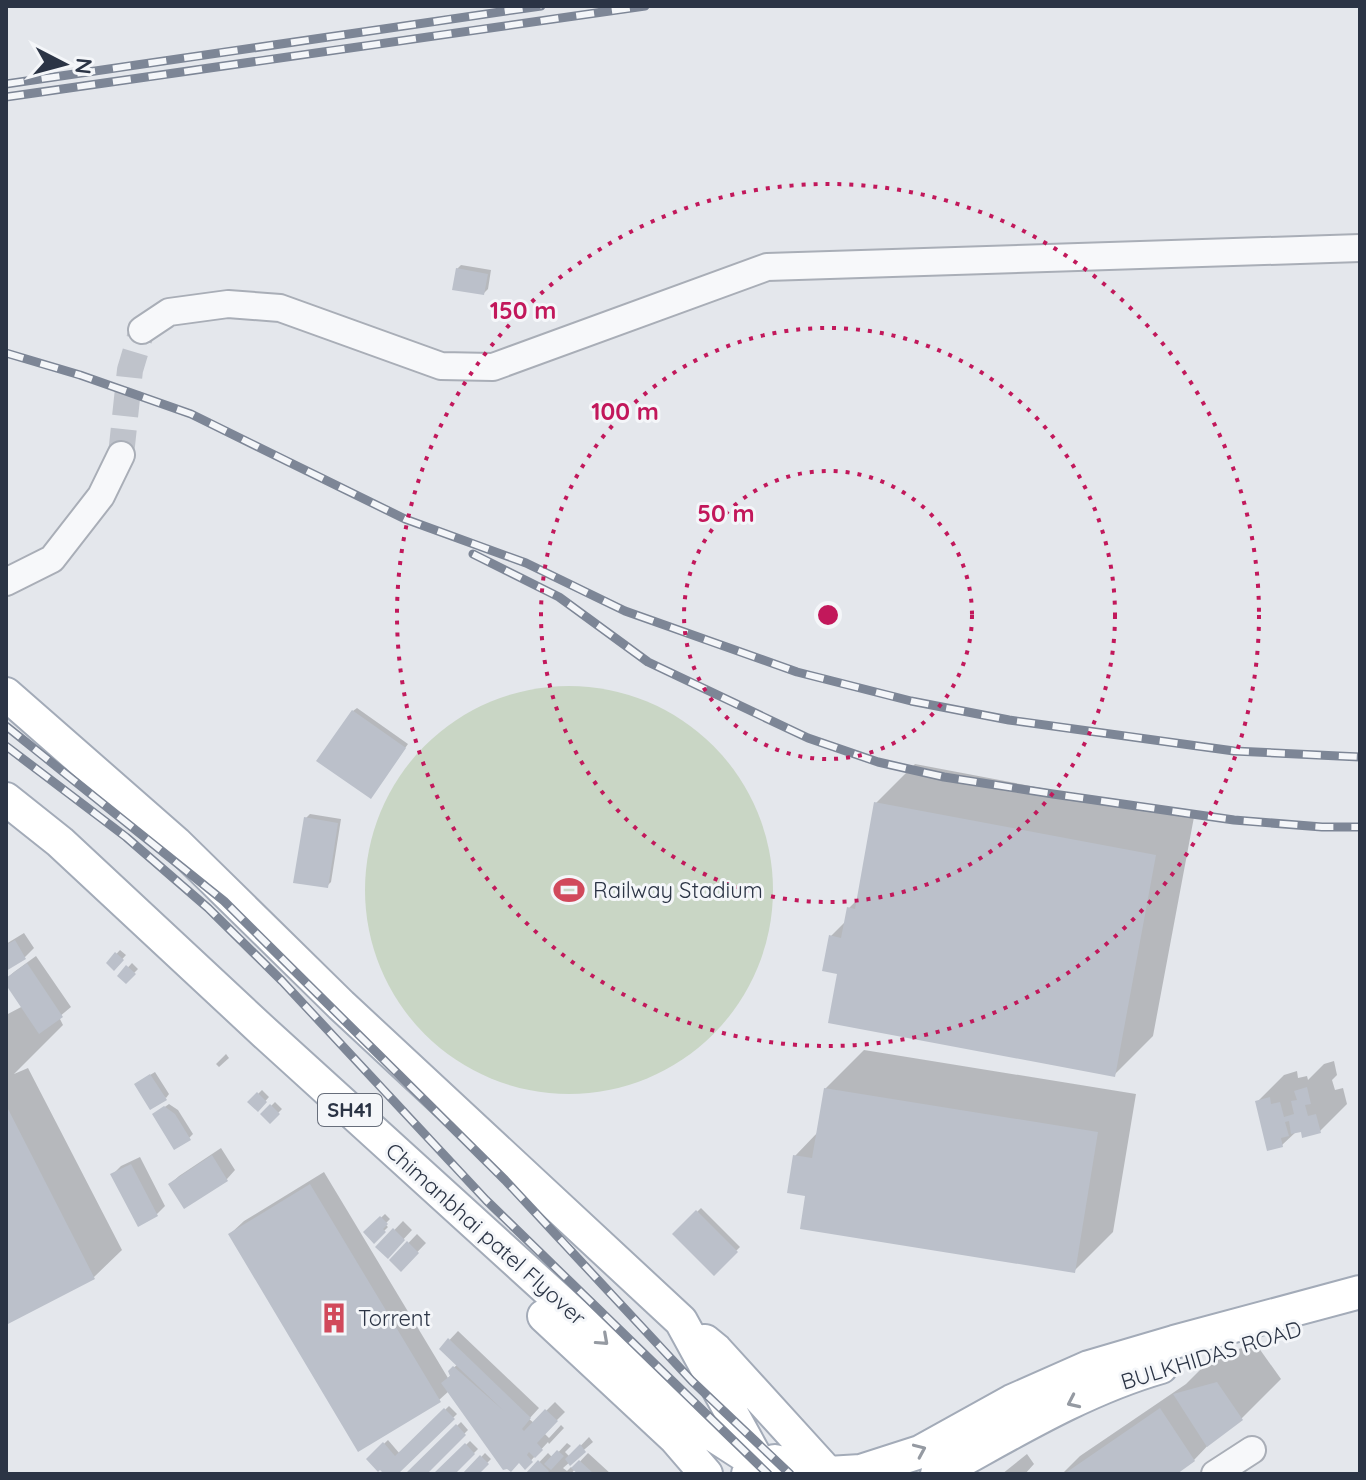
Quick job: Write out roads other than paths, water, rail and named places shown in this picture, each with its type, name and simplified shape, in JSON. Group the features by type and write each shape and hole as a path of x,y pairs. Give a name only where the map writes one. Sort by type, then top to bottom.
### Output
{"main road":[{"path":"6,694 176,843 341,1005 716,1350 786,1470"},
{"name":"Chimanbhai patel Flyover","path":"6,799 60,842 684,1430 706,1474"},
{"name":"Chimanbhai patel Flyover","path":"6,821 50,855 684,1430 786,1470"},
{"path":"786,1470 861,1471 920,1452 1012,1401 1089,1367 1360,1292"},
{"name":"BULKHIDAS ROAD","path":"937,1474 1070,1403 1133,1375 1360,1310"},
{"path":"681,1321 786,1470"}],"street":[{"path":"142,330 169,312 228,304 280,308 441,366 493,367 767,267 1360,248"},
{"path":"6,582 52,559 101,496 121,455"},
{"path":"1215,1474 1252,1450"}],"tunnel":[{"path":"121,455 130,370 142,330"}],"railway":[{"path":"6,84 541,6"},
{"path":"6,97 645,6"},
{"path":"6,353 191,414 405,519 526,563 625,611 797,672 911,701 1009,720 1234,751 1360,757"},
{"path":"473,554 559,597 648,662 808,738 878,762 944,777 1234,820 1360,827"},
{"path":"6,726 224,901 505,1180 692,1381 790,1474"},
{"path":"6,746 126,837 208,908 282,981 486,1200 768,1474"}],"place":[{"name":"Railway Stadium","path":"569,890"},
{"name":"Torrent","path":"334,1318"}]}
